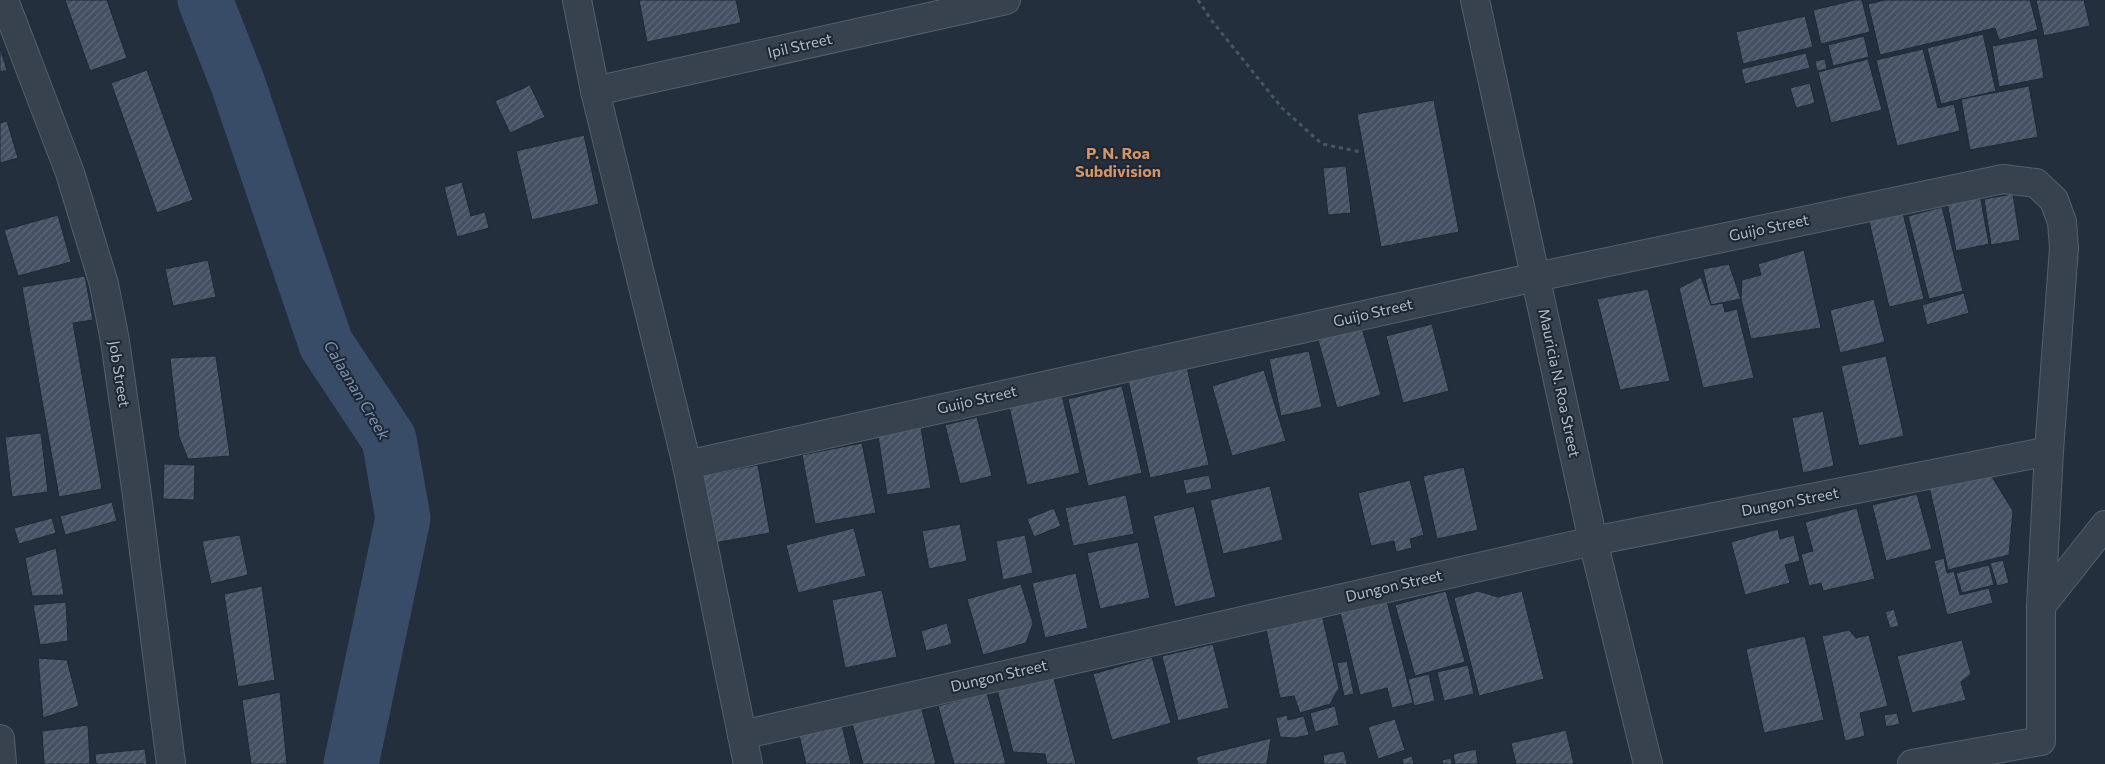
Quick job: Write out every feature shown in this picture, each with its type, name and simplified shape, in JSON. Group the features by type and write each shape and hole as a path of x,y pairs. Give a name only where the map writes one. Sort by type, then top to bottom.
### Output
{"street":[{"name":"Job Street","path":"4,0 70,173 104,284 136,488 171,764"},
{"path":"577,0 595,91 687,465 748,764"},
{"name":"Ipil Street","path":"595,91 1006,0"},
{"name":"Mauricia N. Roa Street","path":"1476,0 1593,541 1648,764"},
{"name":"Guijo Street","path":"687,465 1536,277 2004,179 2036,183 2054,200 2062,222 2064,248 2049,451"},
{"path":"1912,764 2041,741 2041,606 2049,451"},
{"name":"Dungon Street","path":"742,735 1593,541 2049,451"},
{"path":"2041,606 2105,525"},
{"path":"0,739 2,764"}],"path":[{"path":"1198,0 1218,29 1282,108 1322,144 1361,152"}],"building":[{"path":"65,0 107,0 127,58 90,71"},
{"path":"639,0 736,0 741,23 647,42"},
{"path":"1862,0 1870,32 1821,44 1813,10"},
{"path":"1885,0 2030,0 2038,30 1999,40 1995,28 1880,55 1868,4"},
{"path":"2036,0 2084,0 2090,26 2044,36"},
{"path":"1805,16 1813,47 1743,64 1736,32"},
{"path":"1983,34 1996,91 1941,104 1927,48"},
{"path":"1864,36 1869,57 1833,66 1828,45"},
{"path":"2037,38 2044,78 1999,87 1992,46"},
{"path":"0,48 7,70 0,72"},
{"path":"1923,49 1938,108 1954,104 1960,131 1897,146 1876,60"},
{"path":"1806,53 1810,68 1745,84 1741,69"},
{"path":"1825,59 1827,69 1817,71 1815,61"},
{"path":"1868,59 1882,110 1831,123 1818,72"},
{"path":"147,70 193,200 157,213 111,83"},
{"path":"1810,83 1815,103 1796,108 1790,88"},
{"path":"530,85 545,117 510,133 495,101"},
{"path":"2029,86 2038,137 1970,150 1961,99"},
{"path":"1434,100 1459,232 1381,247 1357,114"},
{"path":"7,121 18,158 0,163 0,123"},
{"path":"584,135 599,204 532,220 516,151"},
{"path":"1346,166 1351,213 1328,215 1323,168"},
{"path":"462,182 471,216 485,212 489,228 457,237 444,187"},
{"path":"2013,194 2020,240 1991,245 1984,199"},
{"path":"1980,195 1989,244 1956,251 1947,202"},
{"path":"1942,207 1963,291 1929,299 1908,216"},
{"path":"1903,213 1924,299 1889,307 1869,221"},
{"path":"58,215 71,262 18,276 4,230"},
{"path":"1804,250 1821,328 1751,339 1741,299 1742,280 1761,275 1758,264"},
{"path":"208,260 216,297 173,306 165,269"},
{"path":"1729,264 1741,299 1711,305 1703,269"},
{"path":"85,276 93,320 73,323 102,489 59,497 22,287"},
{"path":"1701,277 1711,305 1723,303 1725,312 1737,309 1754,378 1703,388 1679,288"},
{"path":"1648,289 1670,381 1620,390 1597,299"},
{"path":"1964,293 1969,313 1927,325 1922,305"},
{"path":"1874,299 1885,342 1840,353 1830,310"},
{"path":"1432,324 1449,391 1403,403 1386,336"},
{"path":"1362,328 1381,395 1337,408 1318,340"},
{"path":"1309,351 1322,407 1281,416 1269,359"},
{"path":"216,356 230,456 188,459 179,437 170,358"},
{"path":"1886,356 1904,436 1859,446 1841,366"},
{"path":"1186,363 1209,465 1150,478 1127,376"},
{"path":"1264,370 1286,441 1232,456 1212,386"},
{"path":"1122,386 1142,473 1088,486 1068,399"},
{"path":"1061,391 1080,473 1027,485 1008,402"},
{"path":"1823,411 1834,466 1803,473 1792,418"},
{"path":"977,417 992,476 960,484 945,425"},
{"path":"921,428 931,488 887,495 878,435"},
{"path":"41,433 48,492 12,497 5,437"},
{"path":"862,443 876,513 815,524 802,455"},
{"path":"164,464 195,465 194,500 163,499"},
{"path":"758,465 770,533 714,543 702,476"},
{"path":"1464,467 1478,530 1437,539 1423,476"},
{"path":"1989,472 2013,511 2009,555 1948,570 1929,486"},
{"path":"1209,475 1212,489 1186,494 1183,480"},
{"path":"1410,480 1424,535 1410,539 1412,548 1396,552 1394,541 1371,546 1358,493"},
{"path":"1270,486 1283,540 1223,554 1210,500"},
{"path":"1917,494 1932,549 1886,561 1872,505"},
{"path":"1126,495 1134,534 1073,546 1065,508"},
{"path":"112,502 117,521 65,535 60,516"},
{"path":"1194,506 1216,597 1175,607 1153,516"},
{"path":"1054,508 1061,526 1034,537 1027,519"},
{"path":"1857,508 1875,579 1823,591 1821,583 1809,586 1801,554 1813,551 1805,522"},
{"path":"52,518 56,533 19,544 14,528"},
{"path":"960,524 967,561 929,569 922,531"},
{"path":"854,528 866,576 798,593 786,545"},
{"path":"1778,529 1780,539 1794,535 1800,561 1785,565 1790,583 1745,595 1731,542"},
{"path":"240,535 248,575 211,584 202,541"},
{"path":"1025,535 1033,573 1003,580 996,541"},
{"path":"1138,542 1150,598 1100,609 1087,553"},
{"path":"56,548 64,595 32,596 25,558"},
{"path":"1944,558 1947,573 1954,571 1960,595 1989,588 1993,603 1947,615 1934,561"},
{"path":"2003,560 2009,583 1997,586 1990,563"},
{"path":"1989,565 1994,585 1962,593 1956,573"},
{"path":"1076,573 1088,628 1045,638 1032,583"},
{"path":"1021,584 1033,623 1026,643 983,655 967,599"},
{"path":"262,586 275,680 238,687 224,594"},
{"path":"882,590 897,657 845,668 832,600"},
{"path":"1446,591 1465,662 1415,676 1395,605"},
{"path":"1478,591 1498,597 1522,591 1544,679 1479,696 1454,598"},
{"path":"1387,601 1413,703 1392,708 1387,688 1360,695 1340,612"},
{"path":"66,602 68,641 40,645 33,605"},
{"path":"1894,609 1899,626 1890,628 1885,612"},
{"path":"1322,615 1339,688 1330,704 1300,713 1294,696 1280,698 1266,629"},
{"path":"947,623 952,644 926,651 921,631"},
{"path":"1849,630 1856,638 1869,635 1888,706 1860,713 1865,736 1845,741 1822,636"},
{"path":"1805,636 1824,720 1764,733 1746,649"},
{"path":"1962,640 1971,674 1961,682 1966,700 1912,713 1897,656"},
{"path":"1213,644 1229,708 1178,721 1162,656"},
{"path":"1152,657 1171,723 1112,740 1093,674"},
{"path":"38,658 67,660 79,706 43,718"},
{"path":"1347,661 1354,694 1344,696 1337,663"},
{"path":"1468,665 1474,694 1444,701 1437,672"},
{"path":"1051,667 1076,764 1047,764 1045,754 1013,752 995,682"},
{"path":"1429,674 1435,701 1414,706 1408,679"},
{"path":"280,692 287,764 251,764 242,700"},
{"path":"987,693 1006,764 954,764 938,706"},
{"path":"920,702 936,764 863,764 851,720"},
{"path":"1335,706 1339,725 1315,732 1310,713"},
{"path":"1897,713 1900,724 1886,727 1884,715"},
{"path":"1287,715 1288,720 1304,716 1309,735 1294,738 1280,737 1276,718"},
{"path":"1395,719 1405,750 1378,759 1368,727"},
{"path":"88,725 90,764 44,764 42,731"},
{"path":"842,725 851,764 806,764 799,735"},
{"path":"1566,730 1574,764 1516,764 1511,743"},
{"path":"1271,738 1267,764 1198,764 1196,757"},
{"path":"145,749 147,764 96,764 95,754"},
{"path":"1476,749 1478,764 1455,764 1453,754"},
{"path":"1344,751 1347,764 1324,764 1323,755"},
{"path":"1412,756 1414,764 1399,764 1403,763 1402,759"},
{"path":"1451,758 1452,764 1443,764 1442,760"}],"waterway":[{"name":"Calaanan Creek","path":"205,0 238,84 326,344 389,439 403,518 351,764"}],"district":[{"name":"P. N. Roa Subdivision","path":"1118,162"}]}
